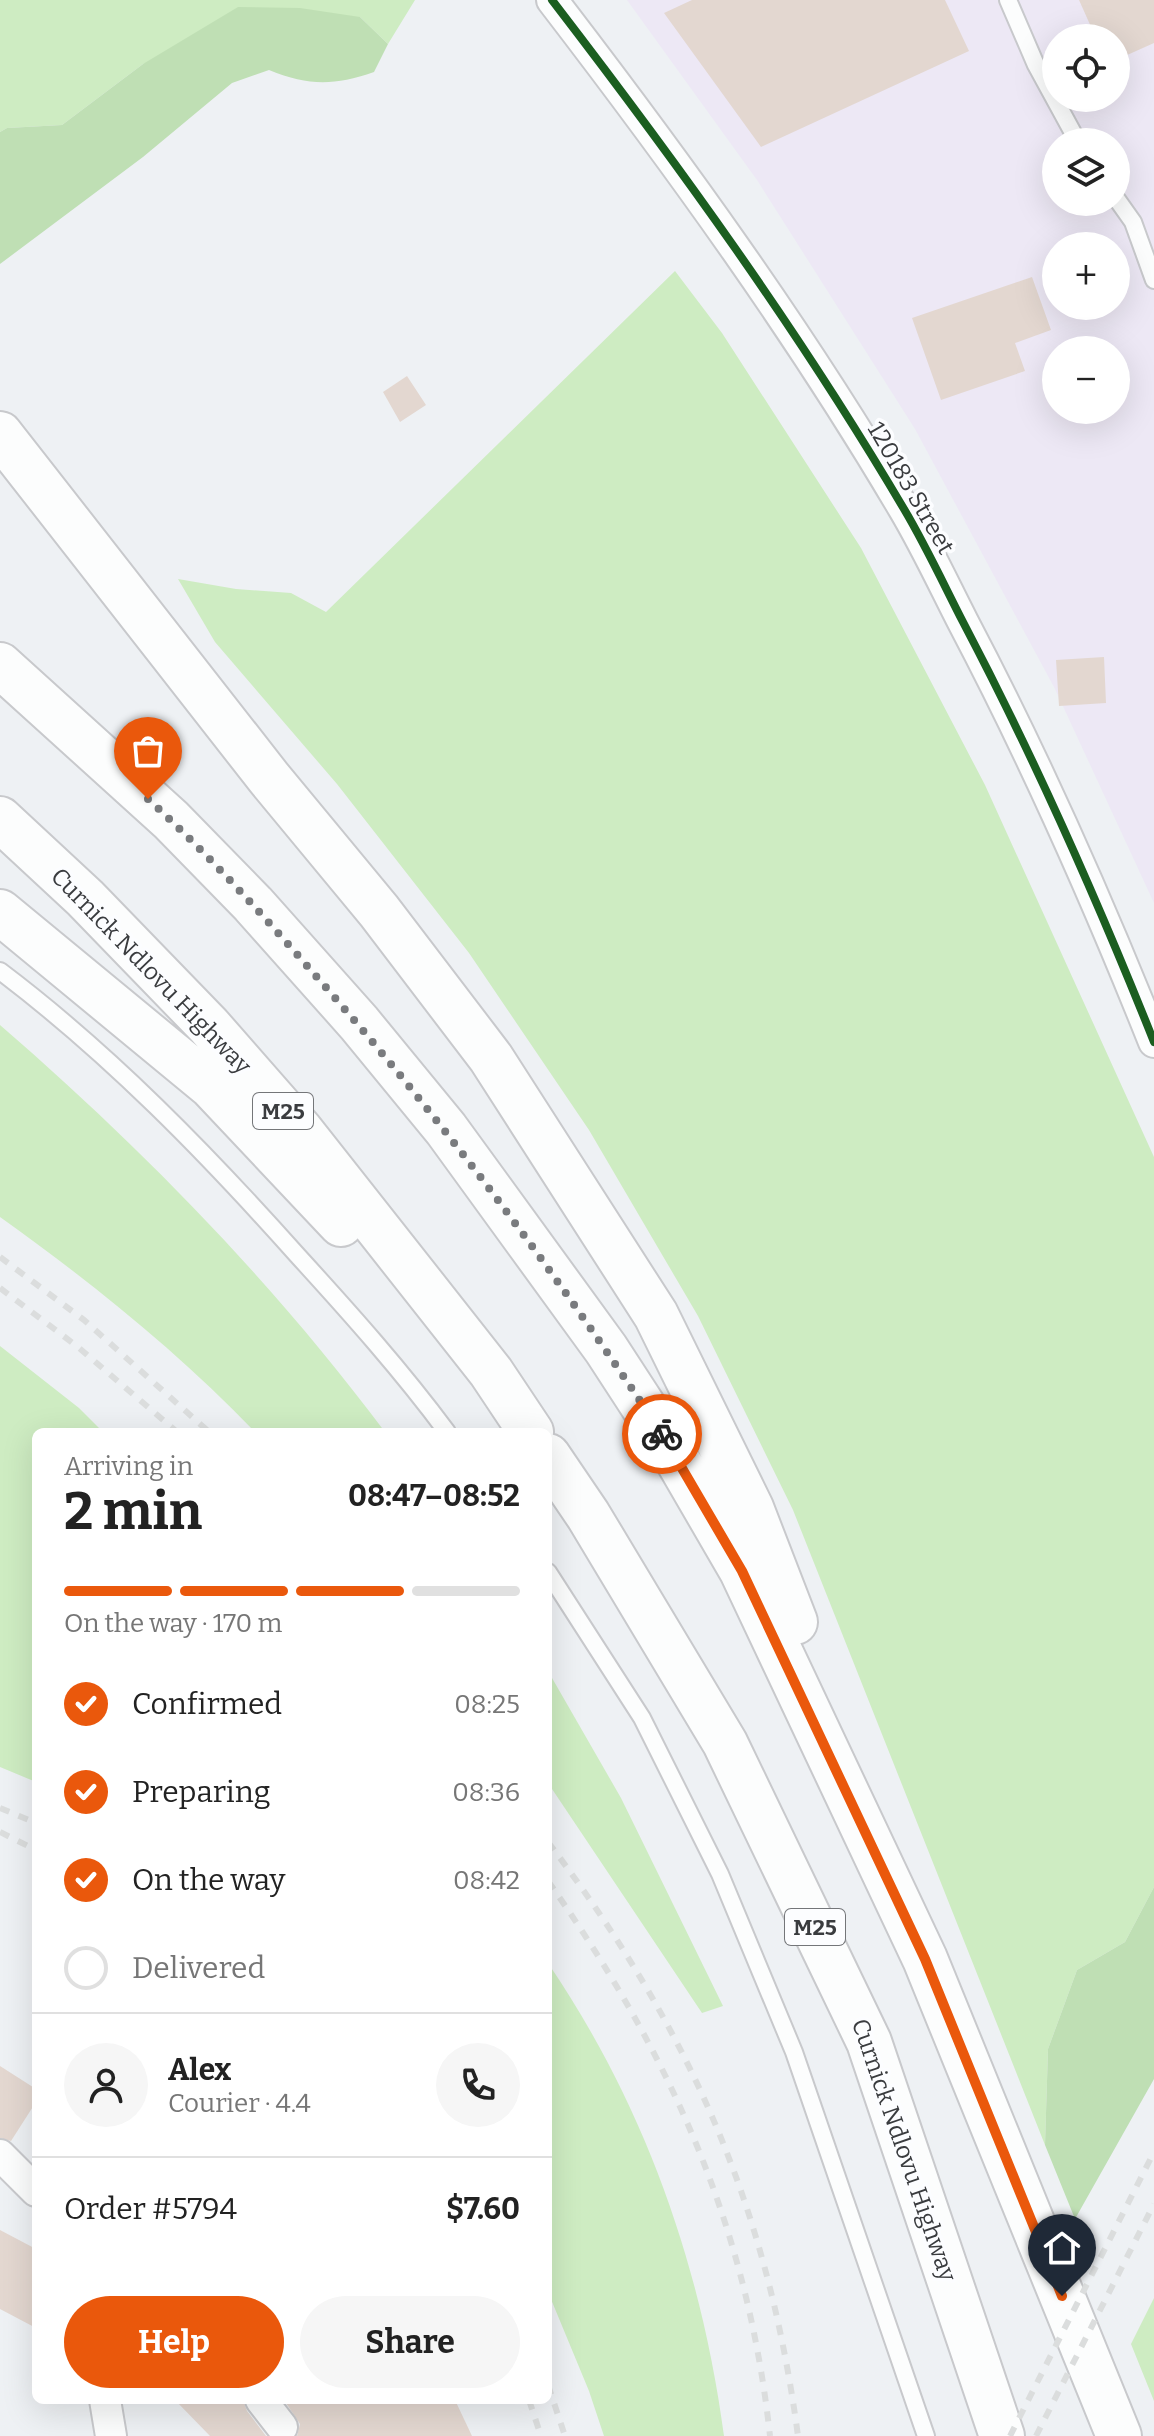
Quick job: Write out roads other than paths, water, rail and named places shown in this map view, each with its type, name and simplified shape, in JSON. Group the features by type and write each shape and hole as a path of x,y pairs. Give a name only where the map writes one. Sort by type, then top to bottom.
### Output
{"main road":[{"path":"0,434 269,778 379,911 491,1058 656,1315 751,1508 925,1959 1119,2436"},
{"path":"0,665 171,820 253,904 348,1011 446,1129 606,1349 673,1452 742,1571 925,1959"},
{"name":"Curnick Ndlovu Highway","path":"0,819 85,898 209,1026 301,1131 521,1417"},
{"path":"0,912 211,1086 521,1417"},
{"name":"Curnick Ndlovu Highway","path":"552,1462 588,1515 725,1743 869,2042 1002,2436"}],"street":[{"name":"120183 Street","path":"552,0 651,127 784,316 905,511 1020,730 1093,888 1154,1042"},
{"path":"0,2155 32,2187"},
{"path":"106,2404 111,2436"},
{"path":"264,2404 282,2427"}],"lane":[{"path":"1008,0 1036,65 1070,128"},
{"path":"1129,216 1154,280"},
{"path":"0,971 64,1020 232,1182 399,1367 444,1428"},
{"path":"552,1578 642,1718 720,1874 794,2052 926,2436"}],"railway":[{"path":"0,1257 84,1320 205,1428"},
{"path":"0,1288 78,1347 172,1428"},
{"path":"0,1808 32,1821"},
{"path":"0,1832 32,1848"},
{"path":"552,1848 598,1911 642,1981 681,2051 714,2122 766,2271 784,2351 798,2436"},
{"path":"552,1887 631,2011 666,2077 696,2144 722,2213 743,2284 759,2358 770,2436"},
{"path":"1010,2436 1154,2152"},
{"path":"1036,2436 1154,2204"},
{"path":"552,2397 565,2436"},
{"path":"530,2404 541,2436"}]}
